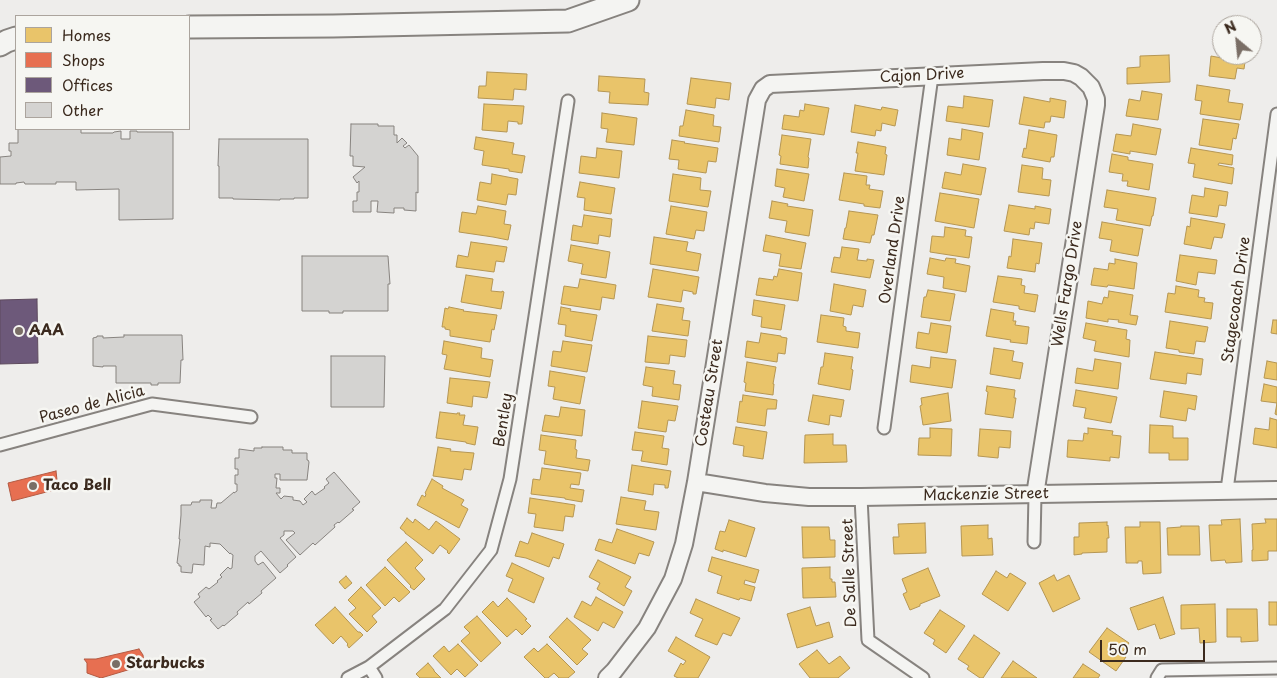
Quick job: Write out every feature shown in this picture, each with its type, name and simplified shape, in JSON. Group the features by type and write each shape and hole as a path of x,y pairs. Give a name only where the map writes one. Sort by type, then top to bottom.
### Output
{"highway":[{"path":"190,27 568,21 628,0"},
{"path":"0,45 15,38"}],"street":[{"name":"Cajon Drive","path":"763,89 770,84 1050,71 1064,71 1082,77"},
{"name":"Overland Drive","path":"884,428 932,76"},
{"name":"Wells Fargo Drive","path":"1035,495 1096,105 1096,99 1091,87 1082,77"},
{"name":"Costeau Street","path":"615,676 647,628 673,579 684,544 691,515 757,100 763,89"},
{"name":"Bentley","path":"348,678 369,667 444,609 491,550 510,479 568,101"},
{"name":"Stagecoach Drive","path":"1227,490 1277,114"},
{"name":"Paseo de Alicia","path":"0,445 152,404 251,417"},
{"name":"Mackenzie Street","path":"696,482 765,493 809,497 1277,490"},
{"path":"1034,542 1035,495"},
{"name":"De Salle Street","path":"862,497 868,640 923,678"},
{"path":"369,667 376,678"},
{"path":"1159,674 1277,668"}],"building: Homes":[{"path":"1169,55 1170,82 1127,84 1127,68 1140,67 1140,56"},
{"path":"1211,56 1212,65 1245,65 1244,69 1237,68 1235,79 1209,76"},
{"path":"487,72 527,74 526,90 514,89 513,100 478,98 479,86 486,86"},
{"path":"599,76 645,79 644,92 649,93 648,105 609,103 610,92 598,91"},
{"path":"691,78 731,83 729,100 716,98 715,108 687,104"},
{"path":"1197,85 1230,90 1228,102 1243,104 1240,120 1200,114 1202,101 1195,100"},
{"path":"1142,91 1162,94 1158,120 1126,116 1129,99 1140,101"},
{"path":"964,96 993,100 989,127 946,121 948,106 963,108"},
{"path":"1024,97 1050,102 1050,98 1066,101 1064,118 1051,116 1050,122 1045,122 1044,128 1019,124"},
{"path":"484,104 524,106 522,124 508,121 507,132 482,130"},
{"path":"805,104 829,108 824,135 782,129 784,115 799,117 800,110 804,111"},
{"path":"855,105 881,110 882,107 898,110 895,126 882,123 881,131 876,130 875,136 851,132"},
{"path":"686,110 714,115 713,126 721,127 719,142 679,136 680,126 683,126"},
{"path":"602,113 637,118 634,145 606,142 608,129 601,128"},
{"path":"1203,119 1239,124 1236,139 1233,138 1231,150 1199,145"},
{"path":"1133,124 1161,129 1156,155 1130,151 1130,154 1113,151 1116,134 1131,136"},
{"path":"962,129 983,133 979,160 947,155 949,138 961,140"},
{"path":"1029,130 1057,135 1054,157 1051,157 1050,162 1022,157 1024,148 1026,149"},
{"path":"782,135 811,139 808,168 780,164 781,156 779,155"},
{"path":"476,137 514,143 512,154 525,156 522,173 482,165 484,151 474,149"},
{"path":"672,140 718,148 716,162 708,161 706,173 678,169 679,160 669,159"},
{"path":"858,142 886,147 885,154 887,155 884,175 855,171"},
{"path":"597,148 622,151 619,178 579,173 581,156 596,158"},
{"path":"1191,148 1233,155 1232,165 1219,163 1218,165 1234,168 1232,184 1193,177 1195,164 1188,163"},
{"path":"1112,154 1128,157 1128,160 1153,164 1149,190 1127,186 1128,181 1122,181 1123,174 1109,172"},
{"path":"963,164 986,168 981,195 942,188 945,172 961,175"},
{"path":"1022,165 1043,168 1042,179 1051,180 1049,196 1018,192"},
{"path":"777,169 809,174 804,201 783,197 785,188 775,186"},
{"path":"844,173 867,176 866,185 870,185 869,189 883,191 880,208 839,200"},
{"path":"492,174 518,179 516,195 508,194 506,205 477,200 480,182 491,184"},
{"path":"673,174 701,178 700,190 711,191 708,207 669,201"},
{"path":"580,182 615,188 611,214 584,210 585,198 577,197"},
{"path":"1205,188 1228,192 1226,206 1219,205 1217,217 1189,213 1192,195 1204,197"},
{"path":"1107,190 1156,198 1150,226 1116,220 1118,209 1104,207"},
{"path":"940,193 979,199 974,228 935,221"},
{"path":"772,201 788,204 787,206 813,210 809,236 785,232 787,221 769,218"},
{"path":"1009,205 1035,209 1035,206 1051,209 1049,224 1035,222 1034,229 1030,228 1029,235 1004,231"},
{"path":"478,206 506,211 504,224 511,225 508,240 459,232 462,212 476,214"},
{"path":"671,206 707,212 704,231 696,230 694,239 666,234"},
{"path":"849,211 878,215 874,235 872,235 870,243 843,239"},
{"path":"584,215 612,219 610,237 599,235 598,244 571,240 573,225 582,227"},
{"path":"1191,218 1225,224 1222,238 1214,237 1211,249 1184,244 1187,226 1190,227"},
{"path":"1102,222 1143,229 1138,256 1110,251 1112,240 1099,238"},
{"path":"945,227 966,230 965,236 972,237 969,258 930,252 932,236 944,237"},
{"path":"766,235 806,243 801,269 779,266 781,254 763,251"},
{"path":"654,237 688,242 686,251 701,254 698,271 650,264"},
{"path":"1013,239 1042,243 1039,264 1036,263 1035,272 1007,268 1009,256 1011,257"},
{"path":"471,242 507,247 504,262 496,261 494,272 456,267 458,255 468,257"},
{"path":"571,245 610,252 606,278 581,274 583,264 568,261"},
{"path":"842,247 859,249 857,260 874,260 870,278 831,272 834,257 840,258"},
{"path":"1180,255 1217,260 1215,274 1198,272 1196,285 1176,281"},
{"path":"930,258 945,261 946,258 956,259 955,263 970,266 966,292 943,288 944,277 927,274"},
{"path":"1115,259 1137,263 1134,289 1108,285 1107,287 1091,285 1094,268 1108,270 1109,263 1115,264"},
{"path":"653,269 699,277 696,294 683,290 681,302 648,297"},
{"path":"779,269 802,273 798,301 756,295 759,278 773,280 774,276 777,277"},
{"path":"466,275 493,279 491,291 504,292 501,309 461,302"},
{"path":"998,276 1022,279 1021,285 1025,286 1024,293 1038,295 1035,312 1019,309 1019,306 993,302"},
{"path":"580,279 616,285 614,299 602,297 600,310 561,304 564,286 578,288"},
{"path":"834,284 866,290 863,307 853,305 851,315 830,311"},
{"path":"1176,286 1199,290 1198,297 1205,298 1204,302 1213,303 1211,319 1165,312 1168,293 1175,294"},
{"path":"928,290 955,294 950,321 921,317 924,297 926,297"},
{"path":"1109,291 1133,295 1130,315 1138,316 1136,325 1118,322 1119,320 1108,319 1108,322 1086,318 1088,301 1102,304 1104,297 1108,298"},
{"path":"754,300 785,305 781,330 761,327 762,317 752,315"},
{"path":"657,304 684,308 682,320 690,321 688,336 652,331"},
{"path":"449,307 463,311 497,315 490,342 450,336 450,330 442,327 445,308 448,309"},
{"path":"561,307 571,309 570,311 597,315 592,341 565,336 566,325 558,324"},
{"path":"991,309 1014,313 1013,321 1016,321 1015,325 1029,327 1027,344 986,336"},
{"path":"821,315 844,318 843,326 846,327 846,331 860,333 858,348 817,342"},
{"path":"1273,320 1277,320 1277,334 1271,333"},
{"path":"1170,321 1208,327 1205,342 1196,341 1194,354 1166,348"},
{"path":"931,323 951,326 947,353 916,348 918,332 929,334"},
{"path":"1086,323 1127,330 1126,339 1130,340 1129,357 1094,351 1096,341 1083,338"},
{"path":"761,333 787,338 785,354 778,353 777,362 745,357 747,341 759,343"},
{"path":"648,336 687,340 685,357 670,355 669,364 645,362"},
{"path":"444,341 482,348 481,358 493,360 490,377 444,369 447,355 442,354"},
{"path":"563,341 592,345 587,372 551,366 553,351 561,352"},
{"path":"994,348 1014,351 1012,361 1023,363 1020,379 990,374"},
{"path":"1155,352 1203,359 1201,375 1187,373 1186,384 1150,379"},
{"path":"825,353 853,357 850,390 818,384"},
{"path":"931,357 956,360 952,388 910,382 912,365 930,368"},
{"path":"1095,359 1121,363 1118,389 1075,383 1077,368 1093,371"},
{"path":"1267,361 1277,363 1277,380 1264,378"},
{"path":"747,362 776,367 773,395 745,391 746,383 744,382"},
{"path":"646,367 675,371 673,384 681,385 679,400 652,396 653,387 643,385"},
{"path":"550,371 585,377 580,404 553,399 555,387 548,386"},
{"path":"450,378 490,382 487,398 473,396 472,407 447,403"},
{"path":"1264,384 1277,387 1277,403 1261,401"},
{"path":"987,386 1015,390 1014,398 1016,398 1013,418 985,414"},
{"path":"1076,390 1117,397 1111,423 1084,418 1086,408 1073,406"},
{"path":"1164,391 1197,396 1195,410 1188,408 1186,421 1160,417"},
{"path":"948,393 951,421 923,425 920,406 922,405 921,398"},
{"path":"743,395 777,400 776,409 767,409 765,426 737,422 740,401 742,402"},
{"path":"813,395 844,400 841,417 830,415 829,425 808,421"},
{"path":"642,401 678,406 675,421 668,420 666,432 638,428"},
{"path":"561,407 585,410 582,436 542,431 545,415 559,417"},
{"path":"440,412 460,413 459,415 465,415 463,425 478,427 475,445 436,438"},
{"path":"1270,418 1277,420 1277,448 1253,444 1255,428 1269,430"},
{"path":"1150,425 1173,426 1173,438 1188,438 1188,460 1169,460 1169,453 1149,453"},
{"path":"736,427 767,432 763,459 743,456 744,446 733,444"},
{"path":"930,428 952,429 951,456 918,455 919,438 930,438"},
{"path":"1088,428 1113,431 1112,435 1121,436 1119,458 1110,457 1110,461 1067,457 1068,440 1083,441 1084,433 1088,434"},
{"path":"980,429 1011,431 1010,448 999,447 998,458 978,456"},
{"path":"635,432 664,436 662,448 669,449 667,465 641,461 643,451 632,450"},
{"path":"833,434 833,445 846,445 847,462 804,463 805,435"},
{"path":"541,435 576,440 576,458 590,460 588,471 544,464 546,451 539,450"},
{"path":"438,447 451,449 450,451 474,453 471,470 464,469 462,480 433,476"},
{"path":"632,465 671,471 668,488 665,488 665,485 654,484 653,495 628,491"},
{"path":"542,468 581,473 579,485 571,484 570,488 584,490 582,502 531,494 533,479 540,480"},
{"path":"432,479 443,486 442,488 464,500 461,505 468,509 459,528 417,505 422,495 425,497"},
{"path":"621,497 646,501 644,510 659,512 656,530 616,524"},
{"path":"530,498 575,505 573,517 565,516 563,531 534,527 536,514 528,513"},
{"path":"407,518 413,523 415,519 429,530 436,521 460,539 449,554 440,545 433,554 400,528"},
{"path":"1240,519 1242,562 1226,563 1225,560 1211,561 1209,525 1222,525 1221,520"},
{"path":"1265,519 1277,519 1277,551 1268,551 1268,560 1252,561 1252,524 1266,523"},
{"path":"729,520 755,528 746,557 715,549 720,531 725,532"},
{"path":"1107,522 1109,538 1107,538 1107,552 1074,555 1074,537 1079,537 1079,523"},
{"path":"1140,522 1160,522 1161,573 1143,574 1142,561 1126,563 1125,527 1140,527"},
{"path":"925,523 926,553 894,554 893,537 899,537 898,524"},
{"path":"988,525 988,539 992,538 993,555 962,556 961,526"},
{"path":"1199,526 1200,555 1168,555 1167,528"},
{"path":"802,527 829,527 830,540 835,540 835,557 803,558"},
{"path":"617,529 654,542 649,556 639,553 635,564 595,550 599,539 612,543"},
{"path":"532,533 564,544 559,559 553,557 549,567 515,556 520,541 528,544"},
{"path":"406,542 423,560 415,568 425,579 414,590 387,560"},
{"path":"712,557 759,570 755,583 745,580 744,584 755,587 751,601 740,598 739,600 717,593 722,576 708,571"},
{"path":"598,560 631,577 625,587 632,591 624,606 597,589 600,583 589,577"},
{"path":"512,563 544,578 534,603 508,591 513,579 506,576"},
{"path":"385,567 410,592 399,602 394,597 385,606 366,585"},
{"path":"830,567 830,579 832,579 832,582 835,582 836,597 803,598 802,568"},
{"path":"928,568 940,596 910,610 903,594 907,592 902,579"},
{"path":"996,571 1007,578 1010,573 1026,583 1008,611 982,594"},
{"path":"1054,575 1057,581 1069,575 1080,599 1053,612 1039,583"},
{"path":"346,576 352,583 345,589 339,582"},
{"path":"361,587 381,608 372,616 377,622 367,632 349,614 356,608 348,600"},
{"path":"596,597 623,612 614,628 603,622 598,631 574,617 582,601 591,606"},
{"path":"1163,597 1175,634 1160,639 1155,624 1138,630 1130,608"},
{"path":"507,598 527,619 525,620 531,626 522,635 516,629 507,637 482,612 493,601 498,607"},
{"path":"696,599 740,618 731,636 723,633 717,645 695,636 703,619 690,613"},
{"path":"1269,602 1277,602 1277,625 1269,625"},
{"path":"1215,604 1216,642 1200,643 1199,628 1181,629 1181,605"},
{"path":"335,607 363,635 349,648 341,636 333,644 315,625"},
{"path":"810,607 816,626 829,622 833,637 797,648 787,614"},
{"path":"1227,609 1257,609 1258,641 1241,642 1241,637 1227,637"},
{"path":"940,610 965,626 946,653 933,644 935,640 924,633"},
{"path":"477,616 501,643 481,662 461,641 470,633 464,627"},
{"path":"567,618 591,640 582,649 588,654 577,665 549,637"},
{"path":"1107,628 1129,643 1121,654 1126,657 1116,671 1089,652"},
{"path":"974,635 1000,653 983,678 967,669 969,666 958,659"},
{"path":"676,637 710,657 698,678 678,678 674,676 681,663 683,665 686,661 668,651"},
{"path":"458,644 478,665 465,677 457,669 451,675 433,656 444,646 449,652"},
{"path":"547,644 575,672 568,678 559,678 554,673 545,678 524,657 534,648 538,652"},
{"path":"817,650 829,664 840,656 850,668 838,678 810,678 799,664"},
{"path":"1013,661 1037,678 1001,678"},
{"path":"428,663 441,678 420,678 416,674"},
{"path":"1083,664 1100,675 1098,678 1073,678"}],"building: Shops":[{"name":"Taco Bell","path":"56,471 58,489 12,501 8,483"},
{"name":"Starbucks","path":"139,649 143,655 144,664 141,666 101,678 87,673 87,663 84,659 96,659"}],"building: Offices":[{"name":"AAA","path":"37,299 38,363 0,364 0,300"}],"building: Other":[{"path":"351,124 394,126 394,135 397,135 397,143 402,138 407,143 403,146 405,148 409,145 418,156 416,211 394,208 394,213 377,212 378,201 371,201 371,212 353,212 353,201 357,201 357,192 359,192 359,181 357,183 353,177 365,167 353,166 353,156 350,156"},
{"path":"18,130 81,130 81,133 113,133 121,131 121,139 130,139 130,131 173,132 173,219 119,220 119,189 76,190 76,182 0,184 0,157 11,156 9,143 18,143"},
{"path":"219,139 308,139 308,198 280,200 219,198"},
{"path":"302,256 388,256 390,284 388,284 388,311 343,311 343,313 329,313 329,311 302,311"},
{"path":"124,335 182,335 183,360 181,360 180,383 158,383 158,385 151,385 151,383 116,383 116,366 93,366 93,338 97,336 103,336 103,338 124,337"},
{"path":"331,356 385,356 384,407 331,407"},
{"path":"283,447 283,450 292,450 292,453 307,453 307,460 309,462 307,480 280,480 280,474 275,474 275,478 277,478 276,488 280,488 280,493 276,493 281,499 284,496 293,497 293,500 300,501 303,505 307,502 304,499 312,491 315,495 325,488 329,483 326,479 334,472 360,502 352,509 354,510 334,525 335,527 315,545 313,543 300,555 286,540 295,533 293,531 284,531 284,535 280,538 296,557 280,573 261,551 255,556 255,561 258,565 263,562 276,578 261,591 262,593 249,604 248,602 237,612 238,614 218,629 210,620 212,619 208,615 206,617 194,602 200,597 198,594 206,587 209,589 218,582 222,577 220,575 228,567 232,568 233,555 220,544 210,543 210,547 205,546 204,565 193,564 192,573 181,572 181,566 177,563 181,505 191,505 192,502 200,502 200,500 212,500 211,508 216,508 217,503 221,503 237,491 235,475 238,475 238,469 235,469 235,458 239,458 239,449 254,451 254,448"}],"place":[{"name":"AAA","path":"19,331"},
{"name":"Taco Bell","path":"33,486"},
{"name":"Starbucks","path":"116,664"}]}
